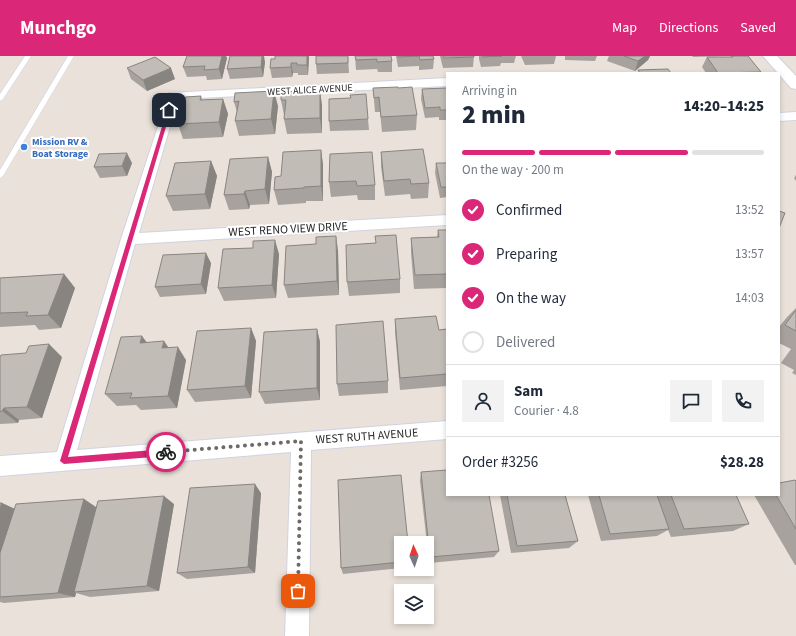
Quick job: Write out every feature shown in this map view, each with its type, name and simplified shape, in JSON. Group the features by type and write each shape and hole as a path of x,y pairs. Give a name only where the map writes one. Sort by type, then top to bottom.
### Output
{"street":[{"path":"770,56 796,85"},
{"name":"WEST ALICE AVENUE","path":"129,238 173,96 446,82"},
{"path":"780,117 796,116"},
{"name":"WEST RENO VIEW DRIVE","path":"129,238 446,220"},
{"path":"64,461 129,238"},
{"name":"WEST RUTH AVENUE","path":"0,466 446,430"},
{"path":"297,636 301,441"}],"lane":[{"path":"0,99 28,56"},
{"path":"0,176 71,56"}],"building":[{"path":"187,56 222,56 219,69 204,70 205,66 183,67"},
{"path":"230,56 262,56 261,67 227,69"},
{"path":"275,56 307,56 307,65 297,65 297,63 291,63 291,67 270,68 271,59 275,59"},
{"path":"316,56 348,56 348,63 316,64"},
{"path":"355,56 391,56 392,61 377,62 377,59 356,60"},
{"path":"398,56 419,56 398,57"},
{"path":"419,56 433,56 434,59 420,60"},
{"path":"443,56 474,56 474,57 444,58"},
{"path":"624,56 645,56 638,61"},
{"path":"748,56 761,72 717,72 707,57"},
{"path":"155,57 171,68 143,80 127,68"},
{"path":"668,69 670,72 639,72 638,70"},
{"path":"412,87 417,115 381,117 379,97 374,98 373,88"},
{"path":"446,88 446,110 440,110 440,107 425,108 422,89"},
{"path":"320,90 320,118 284,119 286,100 281,100 281,92"},
{"path":"274,91 271,119 235,121 239,101 234,102 235,93"},
{"path":"366,94 368,119 329,121 329,99 351,98 350,95"},
{"path":"201,96 200,100 223,99 219,122 178,124 185,97"},
{"path":"423,149 429,183 411,184 410,179 384,181 381,152"},
{"path":"321,150 321,186 274,190 275,177 281,176 283,152"},
{"path":"372,152 375,185 357,186 356,181 329,182 330,154"},
{"path":"127,153 122,166 94,167 99,154"},
{"path":"268,157 265,189 245,191 244,194 224,195 230,159"},
{"path":"211,161 205,194 166,196 175,163"},
{"path":"436,163 446,163 446,187 441,187"},
{"path":"780,211 785,213 780,226"},
{"path":"438,230 446,230 446,274 415,275 411,238 439,237"},
{"path":"396,235 400,279 347,282 346,245 376,243 375,236"},
{"path":"336,236 337,281 284,285 286,246 316,244 316,237"},
{"path":"275,240 272,285 218,288 223,249 253,248 253,241"},
{"path":"206,253 201,284 155,287 163,255"},
{"path":"64,274 48,315 26,316 28,312 0,313 0,278"},
{"path":"796,310 796,331 785,325"},
{"path":"436,316 439,330 446,329 446,374 400,378 395,319"},
{"path":"383,321 388,381 337,384 336,325"},
{"path":"251,328 245,386 187,390 197,331"},
{"path":"317,329 317,388 259,392 264,332"},
{"path":"142,336 140,343 164,341 162,348 178,347 168,396 130,398 132,393 105,394 121,337"},
{"path":"49,344 27,407 4,408 0,412 1,355 26,353 29,346"},
{"path":"446,470 446,496 489,496 499,551 434,557 434,536 428,536 421,472"},
{"path":"401,475 407,536 394,536 394,563 341,568 338,480"},
{"path":"796,481 796,529 777,496 780,496 780,483"},
{"path":"255,484 248,567 177,573 190,488"},
{"path":"164,496 147,586 74,592 98,501"},
{"path":"507,496 565,496 578,541 517,546"},
{"path":"599,496 657,496 669,529 610,534"},
{"path":"671,496 736,496 749,524 684,529"},
{"path":"84,499 58,593 0,597 0,553 16,504"}],"way so far":[{"path":"166,452 301,441 298,591"}],"place":[{"name":"Mission RV & Boat Storage","path":"24,147"}],"route":[{"path":"166,452 64,461 129,238 169,110"}]}
